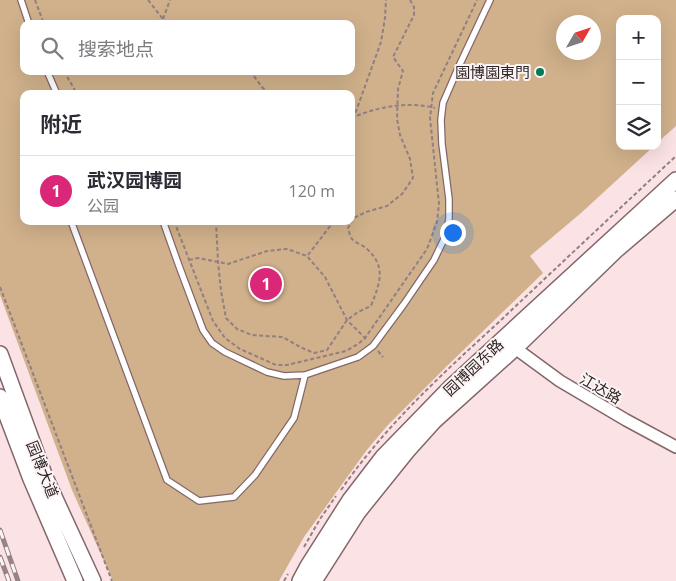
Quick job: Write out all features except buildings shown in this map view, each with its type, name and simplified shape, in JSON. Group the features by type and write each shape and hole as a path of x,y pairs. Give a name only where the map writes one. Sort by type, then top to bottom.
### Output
{"main road":[{"name":"园博园东路","path":"300,581 350,500 383,457 451,387 676,180"},
{"name":"园博园东路","path":"314,581 358,512 434,421 515,348 615,251 676,199"},
{"name":"园博大道","path":"0,354 44,477 93,581"},
{"name":"园博大道","path":"0,397 31,479 75,581"}],"street":[{"name":"江达路","path":"515,348 560,382 676,447"}],"lane":[{"path":"21,0 28,20"},
{"path":"164,225 203,330 212,343 225,352 268,372 284,376 305,375 358,357 374,346 434,260 447,233 449,199 440,120 443,103 490,0"},
{"path":"49,75 55,90"},
{"path":"72,225 167,480 199,501 234,497 256,475 294,418 305,375"}],"path":[{"path":"35,0 42,20"},
{"path":"148,0 163,19"},
{"path":"163,19 170,0"},
{"path":"355,109 381,42 386,0"},
{"path":"355,218 387,206 402,194 413,178 410,160 400,135 397,118 398,88 404,71 393,57 414,15 414,7 410,0"},
{"path":"176,225 213,321 225,338 240,349 276,365 287,365 346,351 366,338 427,249 437,222 439,204 430,118 432,93 477,0"},
{"path":"66,75 75,90"},
{"path":"253,75 266,90"},
{"path":"355,116 371,110 397,106 414,105 442,110"},
{"path":"216,225 221,292 226,318 237,329 252,335 283,337 314,353 327,350 347,320 371,306 378,288 380,272 377,260 365,247 352,239 348,228 350,225"},
{"path":"308,256 331,225"},
{"path":"189,260 198,258 228,264 267,251 287,250 308,256 325,277 347,320 384,356"},
{"path":"0,287 112,581"}],"shaded area":[{"path":"0,0 676,0 676,126 661,139 661,15 616,15 616,150 650,150 581,213 530,256 543,273 387,426 366,451 304,537 279,581 113,581 72,490 0,295"}],"railway":[{"path":"0,530 18,581"},
{"path":"0,557 9,581"}],"place":[{"name":"園博園東門","path":"540,72"},
{"name":"武汉园博园","path":"266,284"}]}
